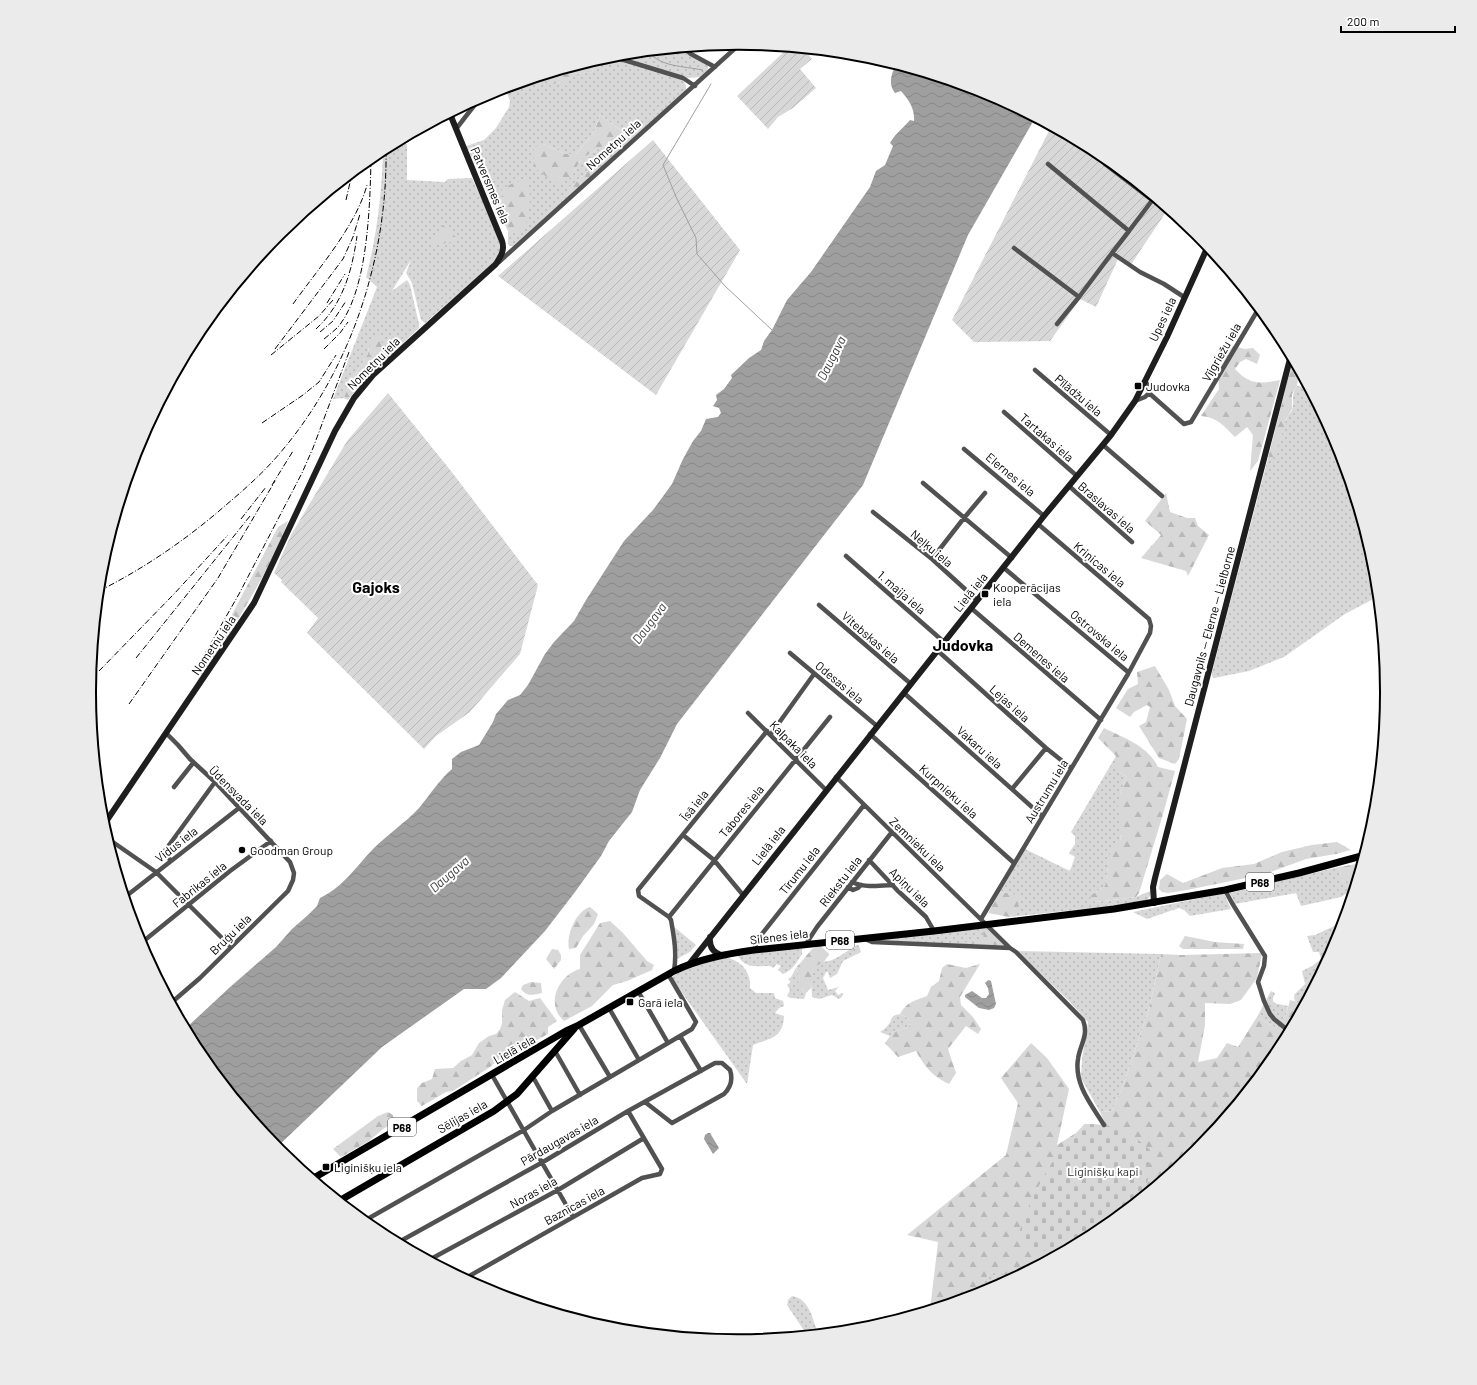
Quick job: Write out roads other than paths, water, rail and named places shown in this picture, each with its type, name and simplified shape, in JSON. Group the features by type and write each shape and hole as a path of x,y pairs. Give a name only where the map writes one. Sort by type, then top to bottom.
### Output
{"main road":[{"name":"P68","path":"986,922 1072,915 1154,903 1225,890 1299,873 1360,856"},
{"name":"Silenes iela","path":"690,963 720,955 754,950 934,931 986,922"},
{"name":"Lielā iela","path":"316,1177 566,1031 578,1026 671,972 690,963"},
{"name":"Sēlijas iela","path":"343,1199 507,1102 517,1094 578,1026"}],"street":[{"name":"Nometņu iela","path":"108,818 254,603 335,431 354,398 373,375 733,50"},
{"path":"688,52 715,67"},
{"path":"624,60 683,78 694,86"},
{"path":"456,129 472,108"},
{"name":"Patversmes iela","path":"451,117 502,241 504,250 496,264"},
{"path":"1048,164 1129,231"},
{"path":"1057,324 1152,201"},
{"path":"1014,248 1079,297"},
{"name":"Upes iela","path":"1135,401 1205,251"},
{"path":"1112,253 1140,272 1164,284 1184,297"},
{"name":"Vījgriežu iela","path":"1149,393 1184,424 1191,422 1256,313"},
{"name":"Daugavpils — Elerne — Lielborne","path":"1154,903 1153,887 1155,878 1289,362"},
{"name":"Pīlādžu iela","path":"1035,370 1111,435"},
{"path":"1135,401 1144,398 1149,393 1149,387 1145,381"},
{"name":"Lielā iela","path":"690,963 870,734 1044,516 1111,435 1135,401"},
{"name":"Tartakas iela","path":"1004,412 1078,476"},
{"path":"1103,445 1162,496"},
{"name":"Elernes iela","path":"964,448 1044,516"},
{"path":"923,483 1012,558"},
{"name":"Braslavas iela","path":"1069,486 1132,542"},
{"path":"932,559 985,493"},
{"name":"Neļķu iela","path":"873,512 932,559 977,600"},
{"name":"Kriņicas iela","path":"1038,524 1149,619"},
{"name":"1. maija iela","path":"846,556 944,642"},
{"name":"Ostrovska iela","path":"1004,568 1128,672"},
{"name":"Vitebskas iela","path":"819,605 910,684"},
{"name":"Demenes iela","path":"971,608 1101,720"},
{"name":"Austrumu iela","path":"986,922 1014,864 1101,720 1150,633 1151,626 1149,619"},
{"name":"Lejas iela","path":"938,650 1046,748 1071,768"},
{"name":"Odesas iela","path":"790,653 877,726"},
{"name":"Īsā iela","path":"669,918 638,896 638,890 769,732 814,674"},
{"name":"Vakaru iela","path":"904,693 1042,816"},
{"name":"Kalpaka iela","path":"748,713 769,732 826,790"},
{"name":"Tabores iela","path":"669,918 830,717"},
{"name":"Ūdensvada iela","path":"166,733 193,763 215,782 271,841 290,862 294,868 294,873"},
{"name":"Kurpnieku iela","path":"870,734 1014,864"},
{"path":"1012,789 1046,748"},
{"path":"174,787 193,763"},
{"name":"Zemnieku iela","path":"836,778 986,922 1010,948 1016,952 1083,1020 1086,1034 1078,1058 1077,1070 1080,1085 1104,1125"},
{"path":"171,861 164,852 215,782"},
{"name":"Tīrumu iela","path":"754,950 758,939 864,805"},
{"name":"Vidus iela","path":"129,894 239,808"},
{"name":"Riekstu iela","path":"806,944 817,927 892,832"},
{"path":"683,835 714,860 743,895"},
{"name":"Fabrikas iela","path":"146,939 230,870 271,841"},
{"path":"114,843 156,872 231,947"},
{"name":"Apiņu iela","path":"869,860 926,917 934,931"},
{"name":"Bruģu iela","path":"174,1000 200,978 288,891 293,880 294,873"},
{"path":"852,882 876,887 893,885"},
{"path":"848,887 853,890 861,885"},
{"path":"1225,890 1265,956 1264,966 1258,982 1267,1008 1274,1019 1286,1029"},
{"path":"370,1218 524,1130 552,1111 692,1029 696,1022 671,972 675,963 675,941 669,918"},
{"path":"710,937 709,943 711,949 716,954 720,955"},
{"path":"862,938 872,942 1010,948"},
{"path":"638,991 668,1043"},
{"path":"609,1008 639,1060"},
{"path":"578,1026 610,1077"},
{"path":"680,1036 701,1071"},
{"path":"555,1051 580,1095"},
{"name":"Pārdaugavas iela","path":"403,1240 543,1162 628,1111 715,1063 722,1063 730,1070 732,1080 729,1088 724,1094 672,1123 645,1102"},
{"path":"492,1075 573,1217"},
{"path":"532,1077 552,1111"},
{"path":"628,1111 644,1138"},
{"name":"Noras iela","path":"434,1258 558,1190 644,1138"},
{"name":"Baznīcas iela","path":"469,1275 642,1178 660,1174 662,1169 644,1138"}],"water":[{"name":"Daugava","path":"894,69 945,84 984,99 1033,121 968,235 863,485 677,724 660,758 640,790 632,812 609,841 601,856 545,931 501,978 486,989 464,989 382,1047 281,1143 255,1116 229,1084 189,1025 276,947 292,929 317,906 320,898 336,888 355,870 373,849 419,808 452,769 452,759 461,752 479,745 493,722 496,714 508,700 520,695 528,685 545,654 574,621 624,541 653,510 672,484 683,459 693,441 701,431 706,419 718,417 721,413 719,408 713,406 717,400 716,395 724,389 732,378 731,375 749,358 761,350 764,341 772,330 787,300 811,272 870,187 876,171 885,165 893,146 890,143 892,140 910,120 914,121 914,113 909,101 901,91 895,93 893,90 891,83"},
{"path":"989,980 991,981 996,1004 994,1008 989,1010 979,1008 965,997 965,995 972,991 982,998 986,998 989,994 985,983"},
{"path":"710,1133 719,1148 713,1154 704,1139 705,1135"}],"waterway":[{"path":"652,55 659,61 680,67 702,70 703,72"},
{"path":"711,84 663,165 677,199 696,238 697,254 725,286 772,330"}],"railway":[{"path":"104,588 149,563 211,518 247,487 267,467 305,421 327,386 345,349 360,310 372,271 380,230 385,189 386,156"},
{"path":"324,339 338,327 348,311 356,292 368,223 371,166"},
{"path":"346,200 350,180"},
{"path":"293,304 345,231 362,200 367,185"},
{"path":"275,349 343,259 353,237 360,214"},
{"path":"316,329 340,298 349,274 357,236"},
{"path":"327,303 345,274"},
{"path":"271,355 319,316 333,300"},
{"path":"320,332 333,321 346,301"},
{"path":"324,349 340,333 348,322"},
{"path":"199,664 239,594 302,473 313,448 349,352"},
{"path":"262,423 303,395 319,382 336,355"},
{"path":"272,485 293,451"},
{"path":"129,704 218,578 275,481"},
{"path":"241,519 266,487"},
{"path":"136,658 250,516"},
{"path":"99,671 174,594 228,535"}],"place":[{"name":"Judovka","path":"1138,386"},
{"name":"Kooperācijas iela","path":"985,594"},
{"name":"Goodman Group","path":"242,850"},
{"name":"Garā iela","path":"630,1002"},
{"name":"Liginišķu iela","path":"326,1167"}],"district":[{"name":"Gajoks","path":"376,586"},
{"name":"Judovka","path":"963,644"}],"park label":[{"name":"Liginišķu kapi","path":"1103,1171"}]}
